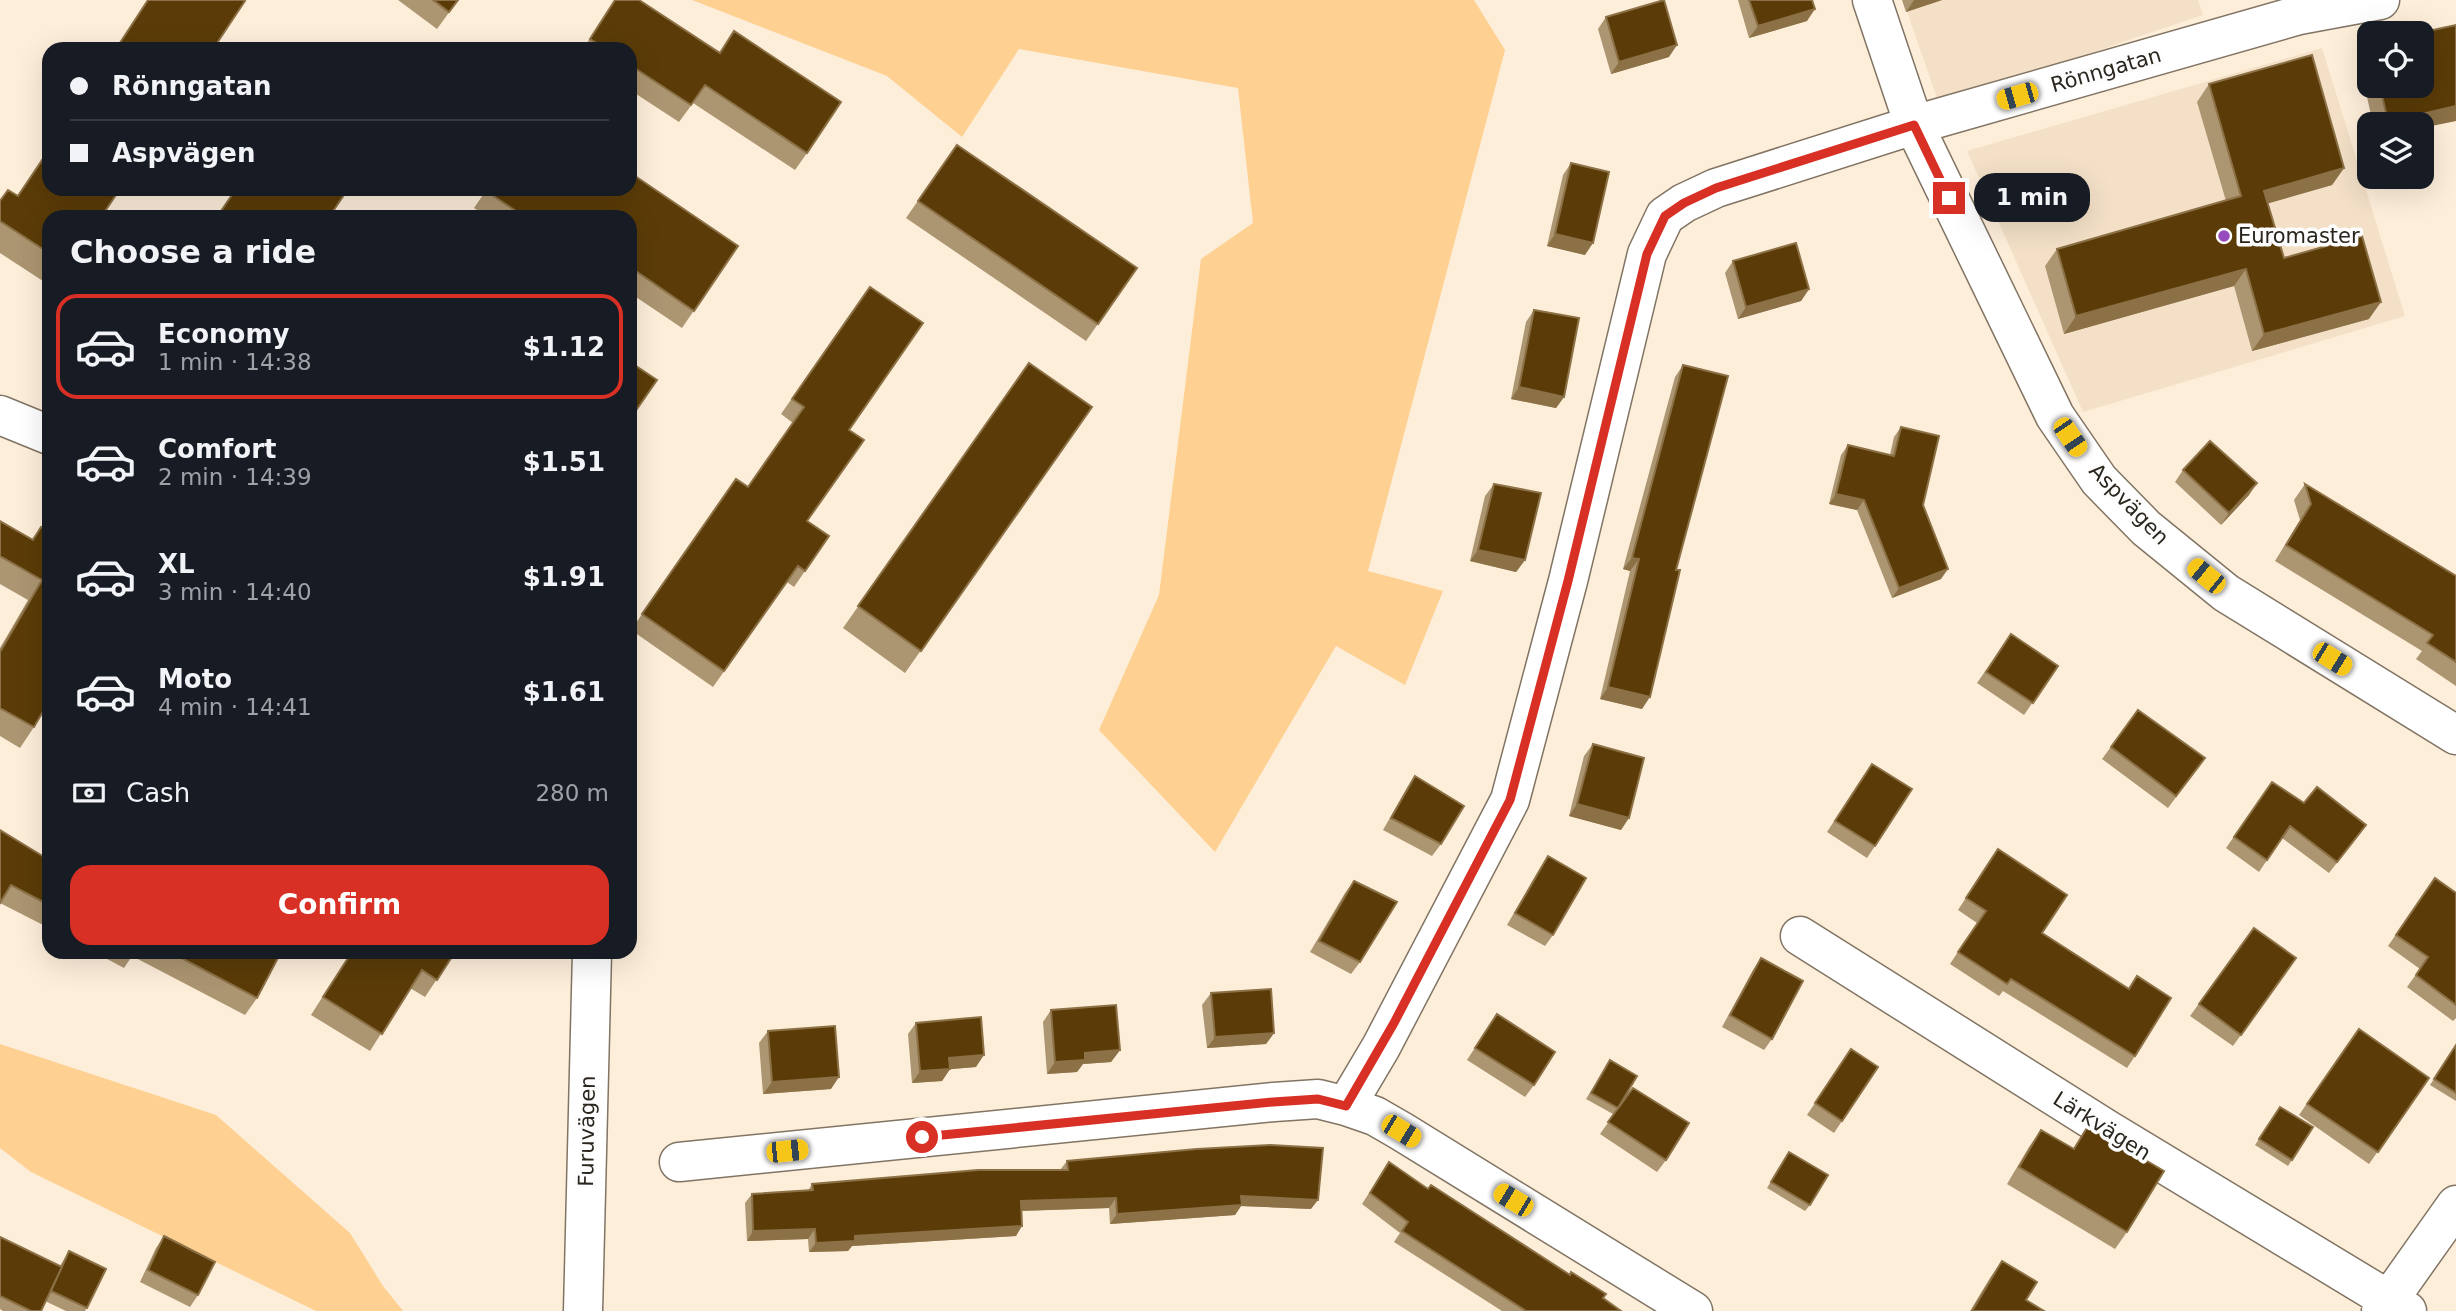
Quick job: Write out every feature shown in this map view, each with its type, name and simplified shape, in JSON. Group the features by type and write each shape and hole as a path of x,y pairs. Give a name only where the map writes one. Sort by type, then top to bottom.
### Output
{"street":[{"name":"Aspvägen","path":"1872,0 1914,125 2055,416 2099,480 2146,528 2226,593 2456,736"},
{"name":"Rönngatan","path":"1346,1106 1394,1023 1510,800 1568,581 1647,254 1665,216 1684,203 1716,188 1914,125 2299,16 2380,0"},
{"path":"0,415 42,432"},
{"name":"Lärkvägen","path":"1800,936 2392,1307"},
{"name":"Furuvägen","path":"583,1311 592,959"},
{"path":"678,1162 1318,1099 1346,1106 1392,1126 1693,1311"},
{"path":"2392,1307 2456,1205"}],"shaded area":[{"path":"692,0 1474,0 1505,50 1368,571 1443,591 1405,685 1336,646 1215,852 1099,730 1159,595 1201,259 1253,223 1238,88 1019,49 962,137 887,76"},
{"path":"1903,0 2198,0 2203,15 1939,104"},
{"path":"2322,48 2357,161 2357,189 2366,189 2405,316 2083,412 1967,151"},
{"path":"0,1044 216,1115 350,1233 383,1286 403,1311 316,1311 31,1172 0,1148"}],"building":[{"path":"148,0 245,1 218,42 121,42"},
{"path":"433,0 458,0 449,12"},
{"path":"615,0 639,0 720,53 734,31 841,102 807,153 705,85 691,105 637,70 637,42 595,42 590,39"},
{"path":"1664,0 1677,45 1619,62 1606,17"},
{"path":"1749,0 1812,0 1815,9 1758,26"},
{"path":"2456,25 2456,106 2430,112 2386,112 2383,98 2434,98 2434,30"},
{"path":"2312,55 2344,168 2264,191 2284,258 2362,236 2381,302 2264,334 2246,269 2076,316 2057,249 2241,196 2209,84"},
{"path":"957,145 1137,268 1098,324 918,201"},
{"path":"42,160 42,196 115,196 106,210 42,210 42,248 0,221 0,201 8,190 18,196"},
{"path":"1571,163 1609,172 1593,243 1555,234"},
{"path":"637,177 738,246 694,311 637,272 637,210 514,210 494,196 637,196"},
{"path":"231,196 343,196 334,210 222,210"},
{"path":"1796,243 1809,289 1746,307 1733,261"},
{"path":"870,287 923,323 849,430 864,440 807,521 829,536 805,571 798,566 724,671 642,614 736,479 748,487 804,407 792,399"},
{"path":"1534,310 1579,318 1564,397 1519,387"},
{"path":"1029,363 1092,407 921,651 858,606"},
{"path":"1683,365 1728,376 1676,570 1680,570 1650,697 1608,687 1639,559 1632,558"},
{"path":"637,367 657,380 637,409"},
{"path":"1901,427 1939,436 1923,505 1948,569 1899,588 1864,500 1836,494 1848,445 1894,456"},
{"path":"2210,441 2257,483 2229,513 2183,470"},
{"path":"1494,484 1541,493 1525,560 1478,550"},
{"path":"2305,484 2456,576 2456,662 2427,643 2433,635 2286,545 2311,504"},
{"path":"0,521 33,540 42,528 42,580 0,556"},
{"path":"42,580 42,713 34,727 0,708 0,652"},
{"path":"2011,634 2058,666 2033,703 1986,672"},
{"path":"2138,710 2205,758 2176,796 2111,747"},
{"path":"1593,744 1644,758 1629,818 1577,804"},
{"path":"1872,764 1912,789 1875,846 1835,821"},
{"path":"1415,776 1464,806 1441,844 1391,818"},
{"path":"2272,782 2304,803 2317,787 2366,825 2337,862 2290,826 2267,860 2234,837"},
{"path":"0,830 42,856 42,901 11,885 0,903"},
{"path":"1998,849 2067,895 2042,933 2129,989 2137,976 2171,998 2135,1056 2011,979 2007,984 1958,952 1986,911 1966,898"},
{"path":"1548,856 1586,878 1553,935 1515,913"},
{"path":"2435,878 2456,893 2456,1005 2416,975 2428,957 2396,935"},
{"path":"1354,881 1397,902 1360,962 1319,941"},
{"path":"2254,928 2296,958 2241,1035 2199,1004"},
{"path":"1761,958 1803,981 1772,1039 1730,1015"},
{"path":"183,959 277,959 257,998"},
{"path":"347,959 450,959 437,980 422,970 382,1034 323,997"},
{"path":"1271,989 1274,1033 1215,1037 1211,993"},
{"path":"1116,1005 1120,1050 1085,1053 1085,1060 1055,1062 1051,1010"},
{"path":"1497,1014 1555,1052 1534,1085 1475,1048"},
{"path":"981,1017 984,1055 949,1058 950,1069 920,1071 916,1023"},
{"path":"835,1026 839,1077 772,1082 768,1031"},
{"path":"2359,1029 2429,1078 2378,1152 2307,1104"},
{"path":"2456,1045 2456,1093 2434,1079"},
{"path":"1851,1049 1878,1067 1842,1121 1815,1103"},
{"path":"1610,1060 1637,1076 1618,1108 1591,1093"},
{"path":"1633,1088 1689,1123 1666,1160 1608,1122"},
{"path":"2280,1107 2313,1127 2292,1160 2259,1139"},
{"path":"2088,1126 2164,1171 2127,1232 2019,1167 2041,1130 2074,1149"},
{"path":"1270,1145 1323,1148 1318,1200 1241,1196 1242,1205 1117,1214 1116,1198 1021,1201 1022,1226 855,1236 855,1241 816,1243 815,1229 753,1231 752,1194 813,1190 812,1184 978,1170 1068,1170 1067,1161"},
{"path":"1789,1152 1828,1175 1810,1205 1771,1182"},
{"path":"1389,1162 1428,1189 1431,1185 1570,1275 1571,1272 1606,1294 1603,1298 1621,1311 1526,1311 1402,1231 1408,1222 1370,1193"},
{"path":"164,1236 215,1262 198,1295 148,1270"},
{"path":"0,1237 62,1267 41,1311 31,1311 0,1296"},
{"path":"69,1251 106,1269 87,1308 51,1291"},
{"path":"2002,1261 2037,1282 2026,1300 2044,1311 1972,1311"}],"place":[{"name":"Euromaster","path":"2224,236"}],"route":[{"path":"922,1137 1273,1102 1318,1099 1346,1106 1381,1047 1483,857 1510,800 1520,771 1568,581 1647,254 1665,216 1684,203 1716,188 1914,125 1949,198"}]}
